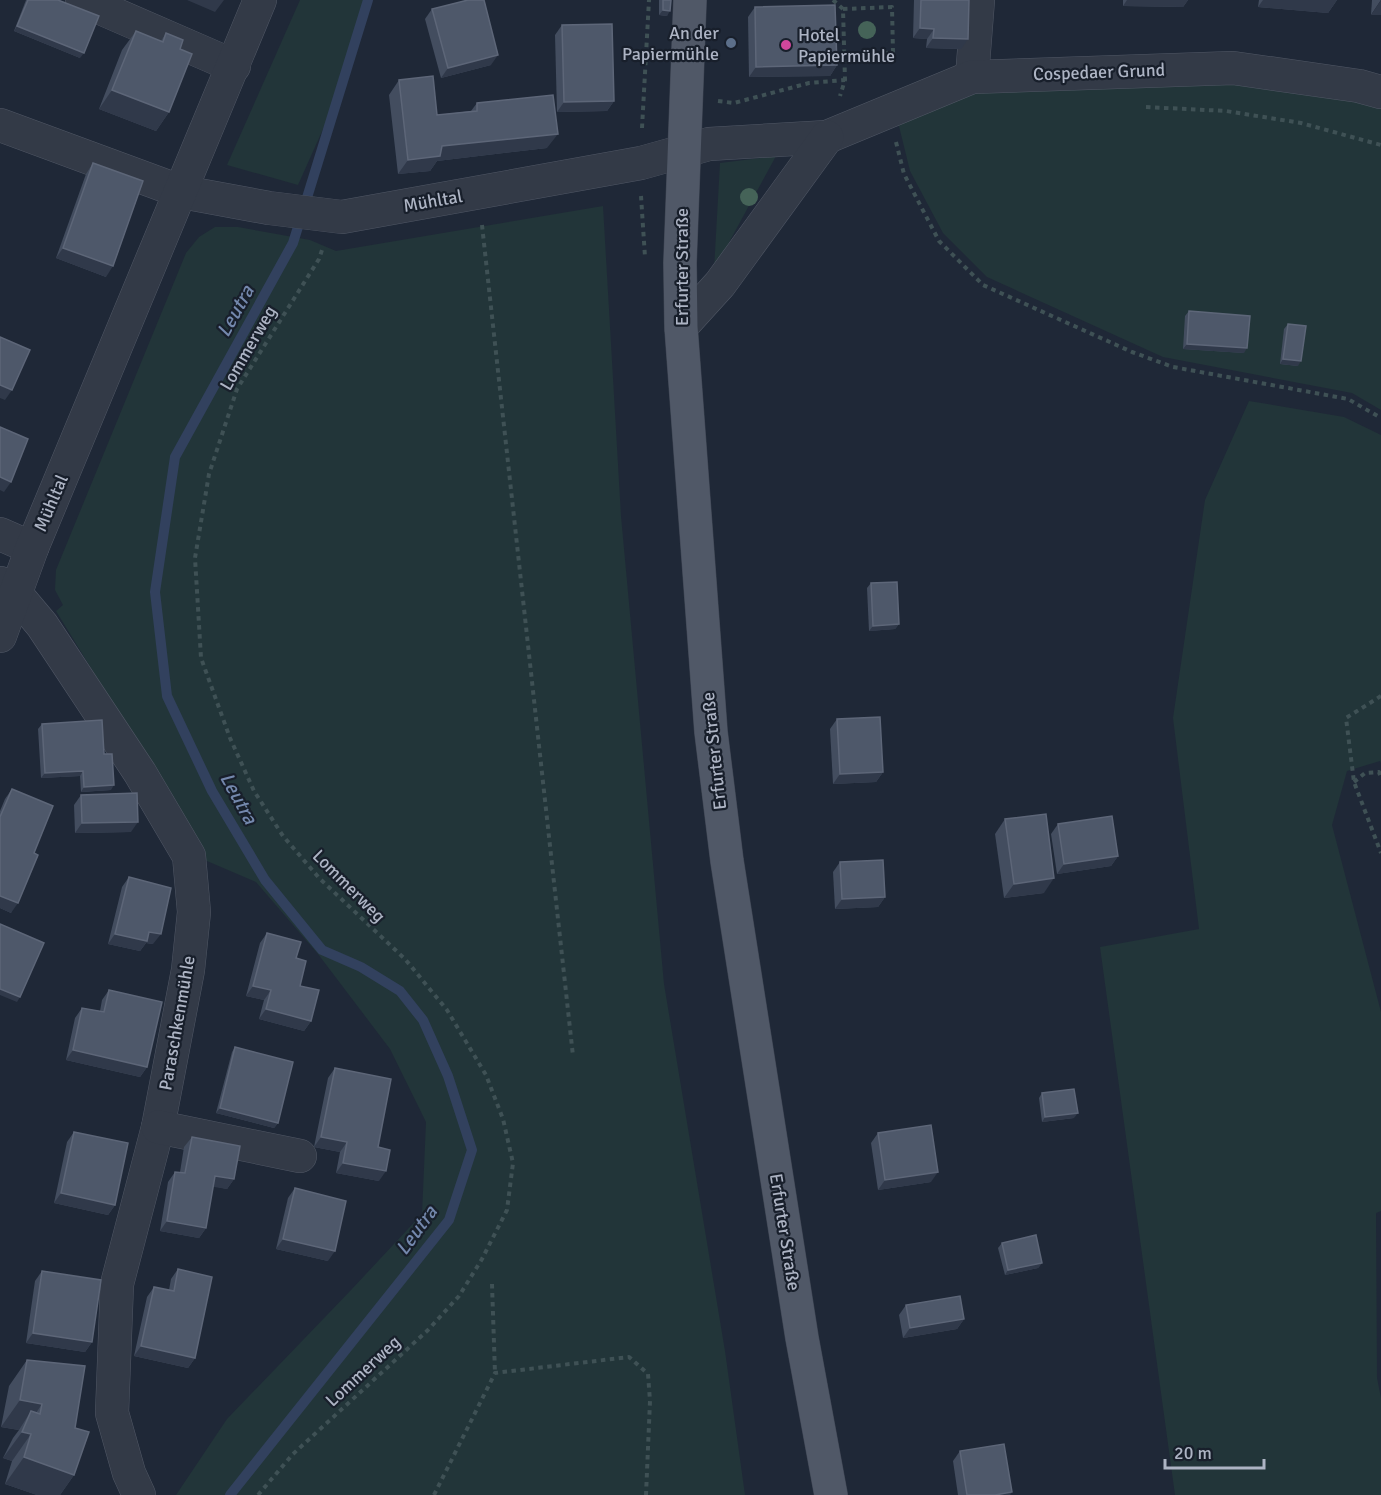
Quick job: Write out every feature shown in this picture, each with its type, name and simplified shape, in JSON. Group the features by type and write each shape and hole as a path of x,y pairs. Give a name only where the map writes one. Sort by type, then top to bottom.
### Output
{"main road":[{"name":"Erfurter Straße","path":"690,0 683,151 681,327 711,732 727,861 802,1338 831,1495"}],"street":[{"path":"82,0 234,66"},
{"name":"Mühltal","path":"0,636 8,589 32,548 260,0"},
{"path":"972,77 978,0"},
{"name":"Cospedaer Grund","path":"683,151 709,144 827,137 972,77 1233,68 1359,86 1381,92"},
{"name":"Mühltal","path":"0,125 182,192 269,208 342,217 641,163 683,151"},
{"path":"681,327 720,284 827,137"},
{"path":"0,534 32,548"},
{"name":"Paraschkenmühle","path":"8,589 42,625 73,670 140,773 189,856 194,912 188,970 158,1126 117,1284 112,1413 129,1473 139,1495"},
{"path":"158,1126 300,1156"}],"path":[{"path":"641,163 650,0"},
{"path":"833,0 843,9 892,7 893,52 845,58"},
{"path":"827,137 845,80 843,9"},
{"path":"711,100 734,102 809,83 845,80"},
{"path":"1140,107 1226,111 1301,123 1381,146"},
{"path":"894,133 904,174 939,241 983,285 1132,352 1173,367 1348,399 1381,418"},
{"name":"Lommerweg","path":"258,1495 293,1454 428,1330 459,1296 507,1210 513,1162 503,1119 486,1075 447,1010 405,959 320,879 283,836 260,800 230,738 201,658 195,558 209,474 237,388 318,260 327,238 342,217"},
{"path":"483,234 573,1056"},
{"path":"1381,696 1346,718 1354,782 1381,853"},
{"path":"1354,782 1365,773 1379,772 1381,778"},
{"path":"434,1495 495,1373 492,1284"},
{"path":"495,1373 629,1357 648,1374 650,1401 646,1495"}],"green space":[{"path":"300,0 368,0 336,100 298,185 227,165"},
{"path":"972,77 1359,86 1381,92 1381,410 1352,393 1163,357 987,277 943,233 910,171 897,118"},
{"path":"776,156 714,270 720,163"},
{"path":"603,206 621,516 664,984 725,1351 745,1495 176,1495 227,1419 422,1214 426,1122 390,1049 318,954 256,882 200,858 159,779 56,611 63,605 55,590 56,570 186,253 199,237 215,227 238,227 310,240 336,251"},
{"path":"1249,401 1344,417 1381,435 1381,763 1380,761 1347,771 1332,825 1381,1012 1381,1211 1376,1213 1377,1378 1381,1398 1381,1495 1175,1495 1100,947 1199,929 1173,718 1205,500"}],"building":[{"path":"28,0 58,0 99,16 84,53 17,26"},
{"path":"468,0 484,0 498,55 448,68 432,9"},
{"path":"663,0 671,0 670,11 663,10"},
{"path":"921,0 969,0 968,39 933,38 934,29 920,28"},
{"path":"835,5 837,65 756,67 755,7"},
{"path":"612,24 614,101 564,102 562,25"},
{"path":"136,31 163,42 166,33 183,40 180,49 192,54 169,112 112,90"},
{"path":"433,76 437,115 477,111 477,103 553,95 558,134 442,146 440,156 408,160 399,80"},
{"path":"93,163 143,181 113,266 63,248"},
{"path":"1189,311 1250,316 1247,348 1187,344"},
{"path":"1288,324 1306,326 1301,361 1283,359"},
{"path":"0,337 30,350 12,390 0,385"},
{"path":"0,427 28,439 11,482 0,477"},
{"path":"897,582 899,624 873,626 871,583"},
{"path":"880,717 883,772 840,774 837,719"},
{"path":"102,720 104,754 112,754 114,785 84,787 83,771 45,773 42,724"},
{"path":"12,789 53,806 34,853 38,855 18,903 0,896 0,817"},
{"path":"137,793 138,822 82,823 81,795"},
{"path":"1046,814 1054,878 1014,884 1005,819"},
{"path":"1112,816 1118,856 1064,864 1058,824"},
{"path":"883,860 885,897 842,899 840,862"},
{"path":"129,877 171,888 161,934 149,932 147,941 115,934"},
{"path":"0,924 44,943 20,997 0,989"},
{"path":"267,933 301,942 296,958 306,961 300,986 319,990 311,1021 266,1009 271,990 253,986"},
{"path":"109,990 162,1002 147,1067 73,1050 82,1008 104,1012"},
{"path":"235,1047 293,1062 278,1123 220,1108"},
{"path":"335,1068 391,1079 378,1147 390,1150 386,1171 343,1163 347,1142 321,1137"},
{"path":"1074,1089 1078,1113 1045,1117 1042,1093"},
{"path":"931,1125 938,1172 885,1180 878,1133"},
{"path":"74,1132 128,1143 115,1205 61,1193"},
{"path":"192,1137 240,1146 234,1179 215,1176 206,1228 167,1221 175,1172 185,1173"},
{"path":"295,1188 346,1201 335,1251 283,1239"},
{"path":"1036,1235 1042,1263 1008,1270 1002,1243"},
{"path":"178,1269 212,1277 195,1358 141,1346 154,1287 174,1291"},
{"path":"42,1271 101,1280 92,1342 33,1333"},
{"path":"960,1296 964,1319 910,1328 906,1305"},
{"path":"27,1360 85,1366 75,1428 89,1432 74,1475 24,1457 31,1434 22,1432 31,1411 40,1414 42,1404 20,1400"},
{"path":"1004,1444 1012,1492 995,1495 967,1495 960,1451"}],"waterway":[{"name":"Leutra","path":"230,1495 449,1220 472,1150 448,1076 423,1020 400,991 361,967 322,950 265,880 212,791 167,696 155,592 175,457 293,243 368,0"}],"place":[{"name":"An der Papiermühle","path":"731,43"},
{"name":"Hotel Papiermühle","path":"786,45"}]}
